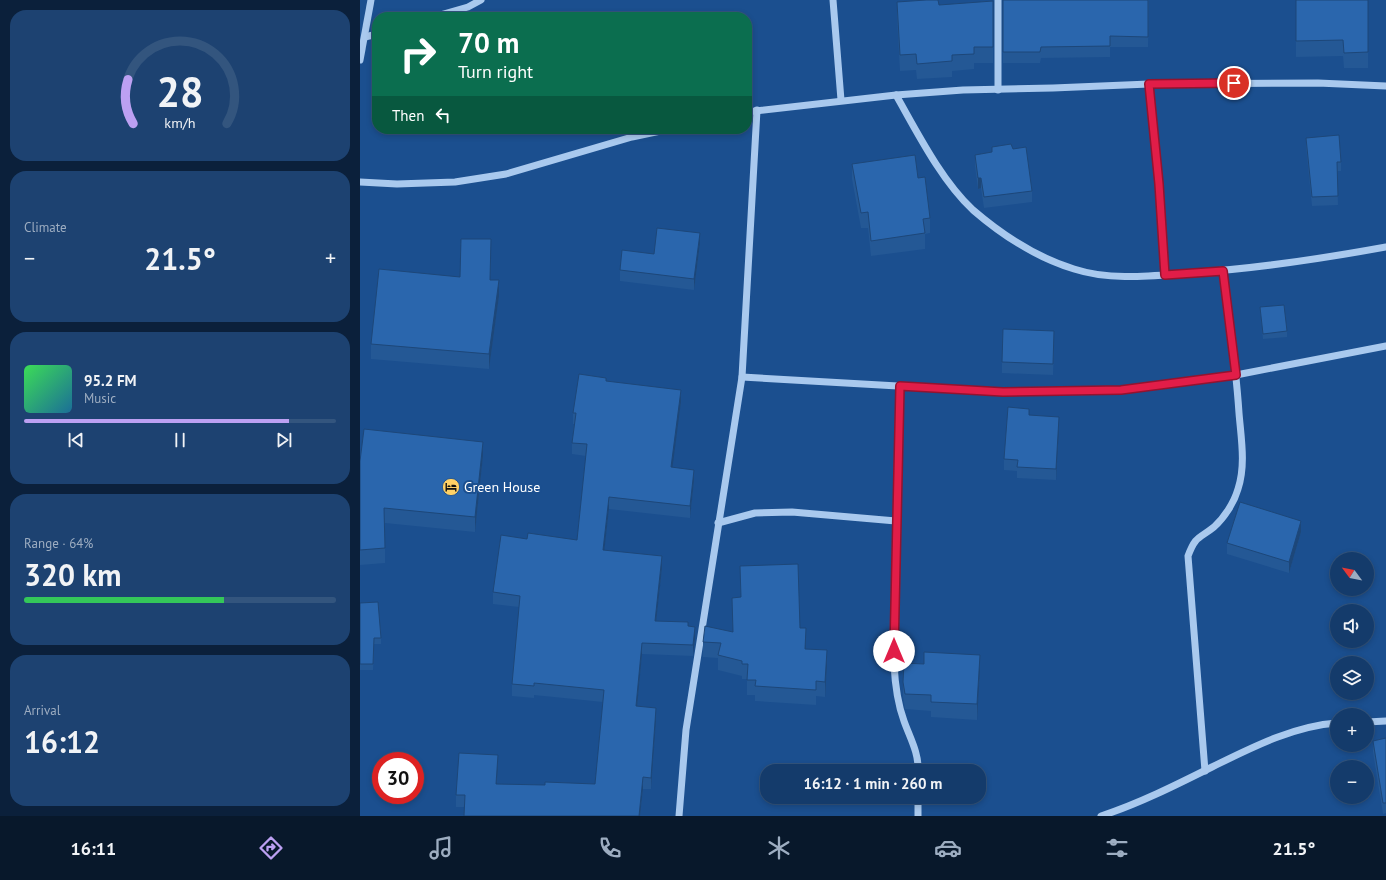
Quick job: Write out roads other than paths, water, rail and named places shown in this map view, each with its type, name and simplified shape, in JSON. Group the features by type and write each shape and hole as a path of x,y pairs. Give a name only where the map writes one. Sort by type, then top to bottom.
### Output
{"street":[{"path":"360,60 371,0"},
{"path":"449,12 482,0"},
{"path":"833,0 841,100"},
{"path":"998,0 998,90"},
{"path":"365,37 372,35"},
{"path":"752,111 896,94 1149,84 1318,83 1386,86"},
{"path":"1149,84 1159,184 1165,275"},
{"path":"896,94 919,136 952,186 973,210 1038,255 1075,269 1118,278 1223,271 1310,261 1386,247"},
{"path":"679,816 686,730 742,378 757,110"},
{"path":"360,182 398,184 455,182 506,174 646,134"},
{"path":"1205,770 1188,556 1200,535 1213,528 1223,518 1238,489 1243,457 1236,375 1223,271"},
{"path":"742,378 1003,392 1121,390 1236,375 1386,346"},
{"path":"900,386 893,610 895,693 904,722 913,742 919,764"},
{"path":"718,523 755,513 792,512 896,521"},
{"path":"1374,722 1386,721"},
{"path":"1102,816 1261,743 1321,724 1330,723"},
{"path":"918,804 918,816"}],"place":[{"name":"Green House","path":"451,487"}]}
